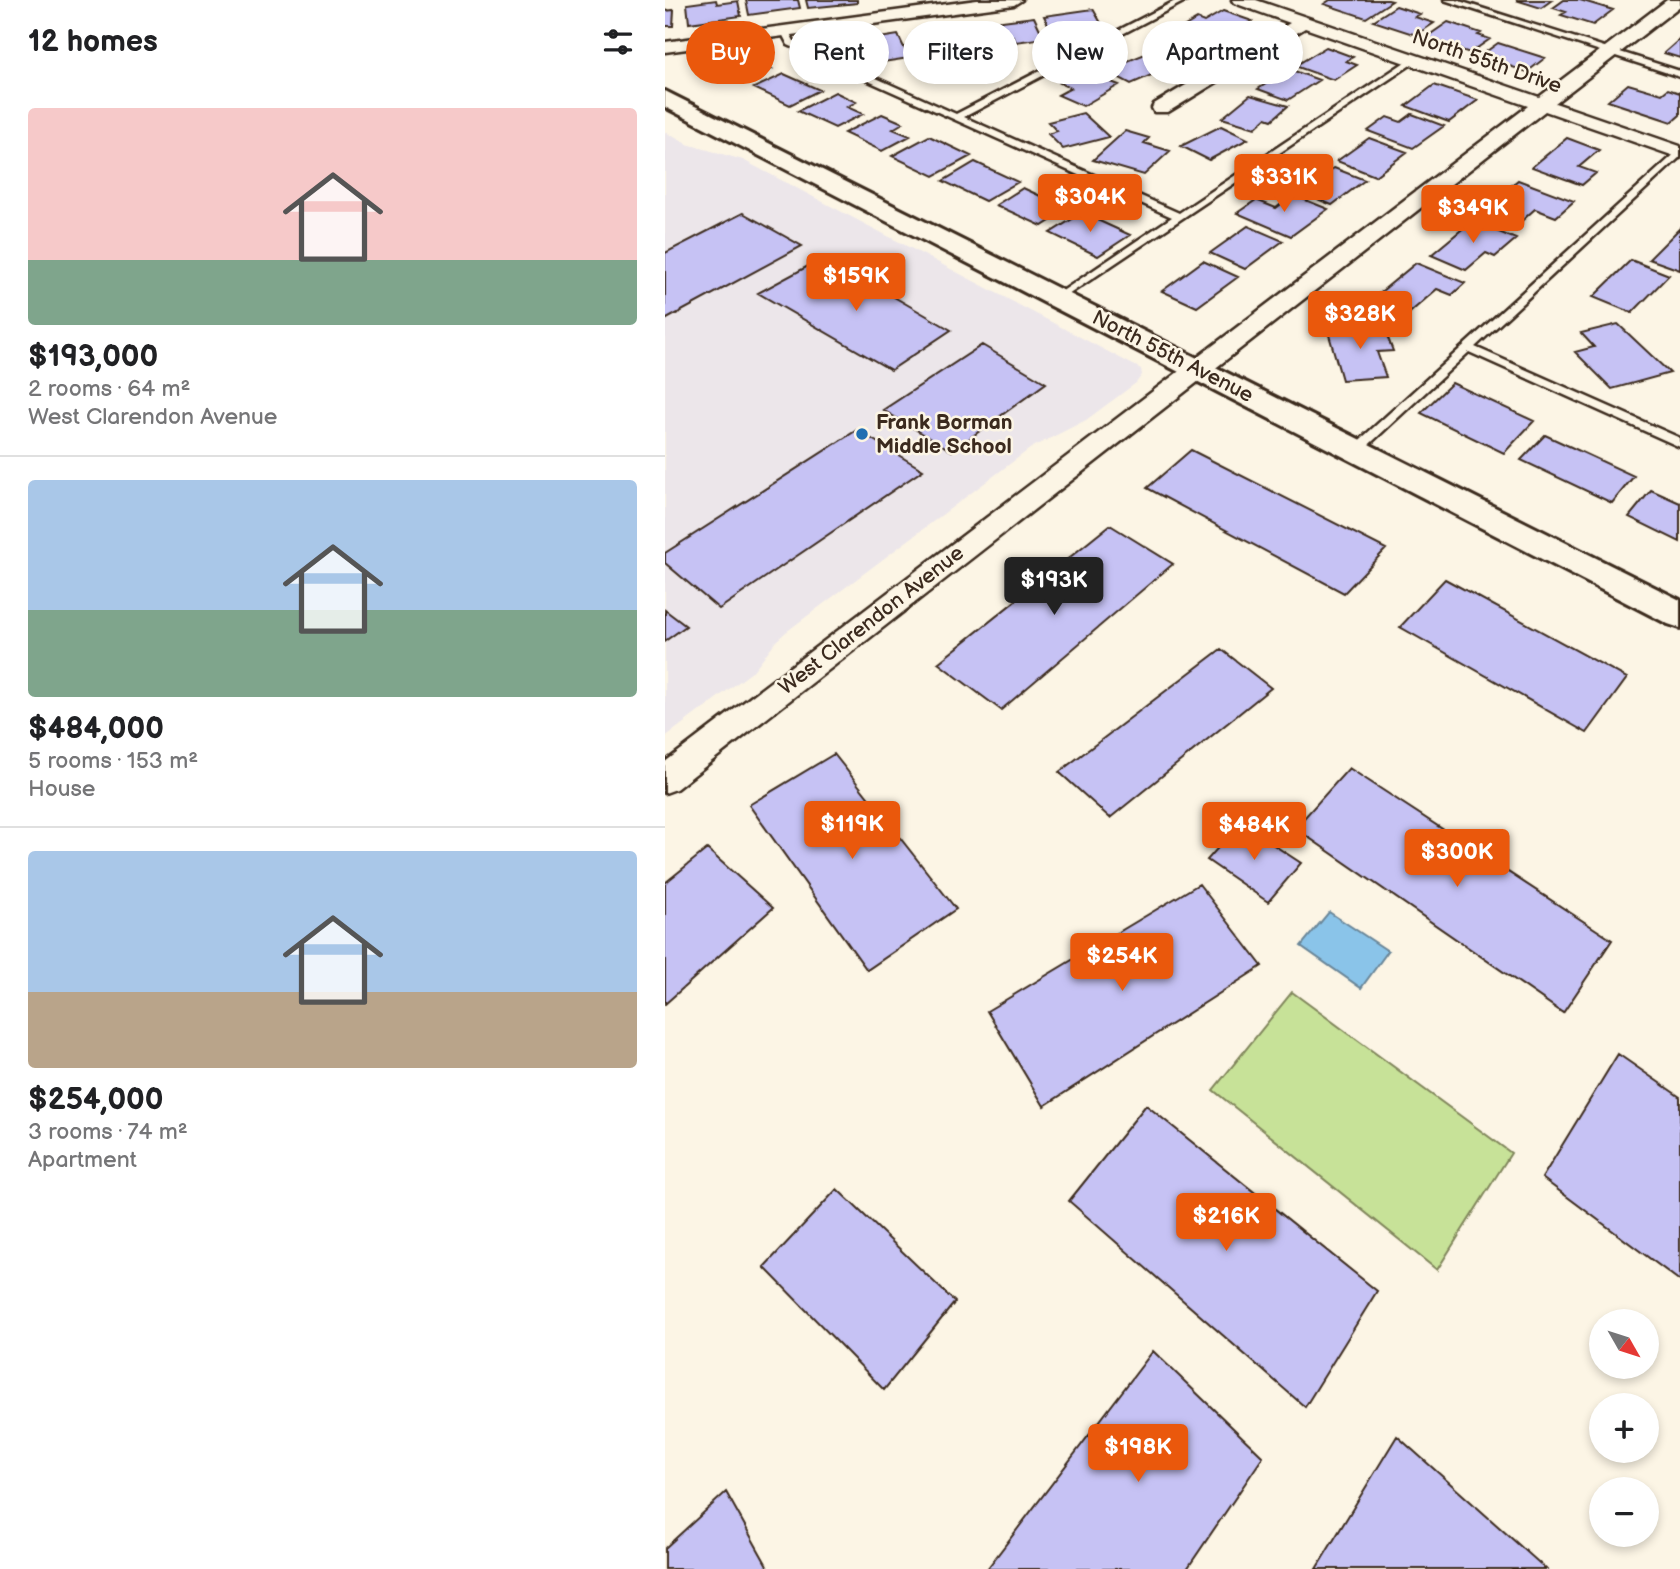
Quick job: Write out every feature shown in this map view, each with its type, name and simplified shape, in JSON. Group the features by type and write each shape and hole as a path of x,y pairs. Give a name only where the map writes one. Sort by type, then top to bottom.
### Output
{"street":[{"path":"665,47 1014,0"},
{"name":"North 55th Drive","path":"1240,0 1300,21"},
{"path":"1647,0 1675,5"},
{"name":"West Clarendon Avenue","path":"665,779 1541,104 1675,5"},
{"name":"North 55th Drive","path":"1303,22 1680,152"},
{"path":"1161,108 1201,84"},
{"name":"North 55th Avenue","path":"665,98 1680,615"}],"lane":[{"path":"955,118 1183,0"},
{"path":"1448,0 1680,74"},
{"path":"784,30 791,43 1179,217"},
{"path":"1059,298 1414,60"},
{"path":"1356,450 1680,152"},
{"path":"1469,348 1680,443"}],"shaded area":[{"name":"Frank Borman Middle School","path":"665,132 687,144 743,160 1141,369 1142,375 1136,383 1086,420 1031,448 786,632 752,672 665,737"}],"green space":[{"path":"1292,992 1511,1153 1437,1270 1213,1090"}],"water":[{"path":"1329,912 1388,951 1361,988 1301,946"}],"building":[{"path":"716,0 717,4 738,1 741,16 689,21 687,4"},
{"path":"746,0 798,0 800,8 749,15"},
{"path":"806,0 857,0 857,3 808,8"},
{"path":"1330,0 1392,1 1366,18 1324,4"},
{"path":"1516,0 1552,0 1541,8"},
{"path":"1564,0 1580,0 1613,10 1593,25 1561,15 1566,12 1553,8"},
{"path":"1396,6 1420,14 1415,17 1434,23 1416,35 1373,21"},
{"path":"1093,9 1100,21 1046,21 1044,16"},
{"path":"674,10 673,26 665,26 665,11"},
{"path":"1223,11 1252,21 1206,21"},
{"path":"1034,17 1036,21 1032,21 1032,40 1018,42 1018,21 1002,21"},
{"path":"1448,22 1481,33 1478,35 1490,39 1470,53 1425,38"},
{"path":"898,35 903,45 903,59 889,61 889,36"},
{"path":"1680,39 1680,58 1664,53"},
{"path":"1498,43 1545,58 1527,72 1480,56"},
{"path":"1326,47 1353,57 1346,61 1357,65 1334,80 1303,69 1303,61"},
{"path":"1142,55 1142,79 1131,84 1128,82 1128,61"},
{"path":"784,74 789,76 789,84 806,84 820,90 790,105 754,88 763,84 775,84 775,78"},
{"path":"1303,74 1319,80 1288,100 1258,89 1266,84 1303,84"},
{"path":"1062,84 1119,85 1083,106 1058,95 1071,88"},
{"path":"1628,84 1662,94 1668,89 1680,93 1680,115 1672,122 1608,101"},
{"path":"1434,85 1478,100 1449,122 1406,106"},
{"path":"835,92 856,102 847,107 863,114 835,128 798,111"},
{"path":"1250,95 1288,106 1272,120 1266,118 1255,128 1222,118"},
{"path":"1083,113 1109,137 1063,149 1048,134 1057,131 1048,122"},
{"path":"882,114 903,123 893,129 910,136 882,151 844,133"},
{"path":"1412,114 1444,126 1413,148 1368,131 1387,117 1401,122"},
{"path":"1221,126 1248,139 1209,160 1181,146"},
{"path":"1125,131 1149,138 1144,143 1170,151 1144,175 1093,160"},
{"path":"929,136 971,156 934,176 892,156"},
{"path":"1369,138 1407,152 1375,176 1337,161"},
{"path":"1567,138 1599,150 1579,167 1596,173 1582,185 1532,167"},
{"path":"975,162 1018,182 985,201 943,181"},
{"path":"1334,168 1365,180 1332,205 1293,189 1313,174 1321,177"},
{"path":"1518,180 1574,201 1556,217 1535,209 1517,225 1481,211"},
{"path":"1023,188 1069,209 1042,226 996,205"},
{"path":"1293,195 1328,209 1291,236 1237,213 1256,200 1276,208"},
{"path":"743,213 802,246 665,320 665,253"},
{"path":"1082,213 1130,235 1098,256 1050,233"},
{"path":"1472,221 1516,239 1495,257 1486,253 1466,270 1431,255"},
{"path":"1248,226 1283,241 1245,269 1210,253"},
{"path":"1680,228 1680,270 1649,259"},
{"path":"825,257 951,330 891,370 758,293"},
{"path":"1631,260 1669,275 1632,313 1593,297"},
{"path":"1203,261 1238,277 1197,307 1162,291"},
{"path":"1416,263 1465,283 1452,295 1437,289 1406,316 1371,300"},
{"path":"1618,324 1670,373 1612,389 1575,352 1594,347 1581,333"},
{"path":"1383,325 1393,351 1377,352 1386,377 1342,380 1327,328"},
{"path":"982,345 1046,383 952,451 883,410"},
{"path":"1452,383 1534,421 1504,453 1421,413"},
{"path":"857,430 923,470 719,609 665,563 665,553"},
{"path":"1545,435 1634,476 1612,503 1521,460"},
{"path":"1191,450 1386,549 1344,593 1147,488"},
{"path":"1651,490 1680,503 1680,542 1629,517"},
{"path":"1110,525 1173,564 1001,710 938,663"},
{"path":"1445,579 1627,678 1587,733 1400,627"},
{"path":"665,610 686,626 665,641"},
{"path":"1221,649 1271,688 1110,818 1059,772"},
{"path":"834,754 956,909 867,970 749,805"},
{"path":"1349,768 1612,940 1563,1013 1295,828"},
{"path":"1240,823 1301,863 1268,902 1207,860"},
{"path":"707,849 773,908 665,1004 665,883"},
{"path":"1199,884 1262,966 1044,1106 987,1011"},
{"path":"1618,1054 1680,1097 1680,1281 1542,1178"},
{"path":"1146,1105 1377,1291 1305,1407 1069,1201"},
{"path":"837,1189 955,1302 884,1390 764,1267"},
{"path":"1153,1351 1263,1457 1187,1569 987,1569"},
{"path":"1397,1436 1546,1569 1316,1569"},
{"path":"726,1492 769,1569 665,1569 665,1548"}],"place":[{"name":"Frank Borman Middle School","path":"862,434"}]}
